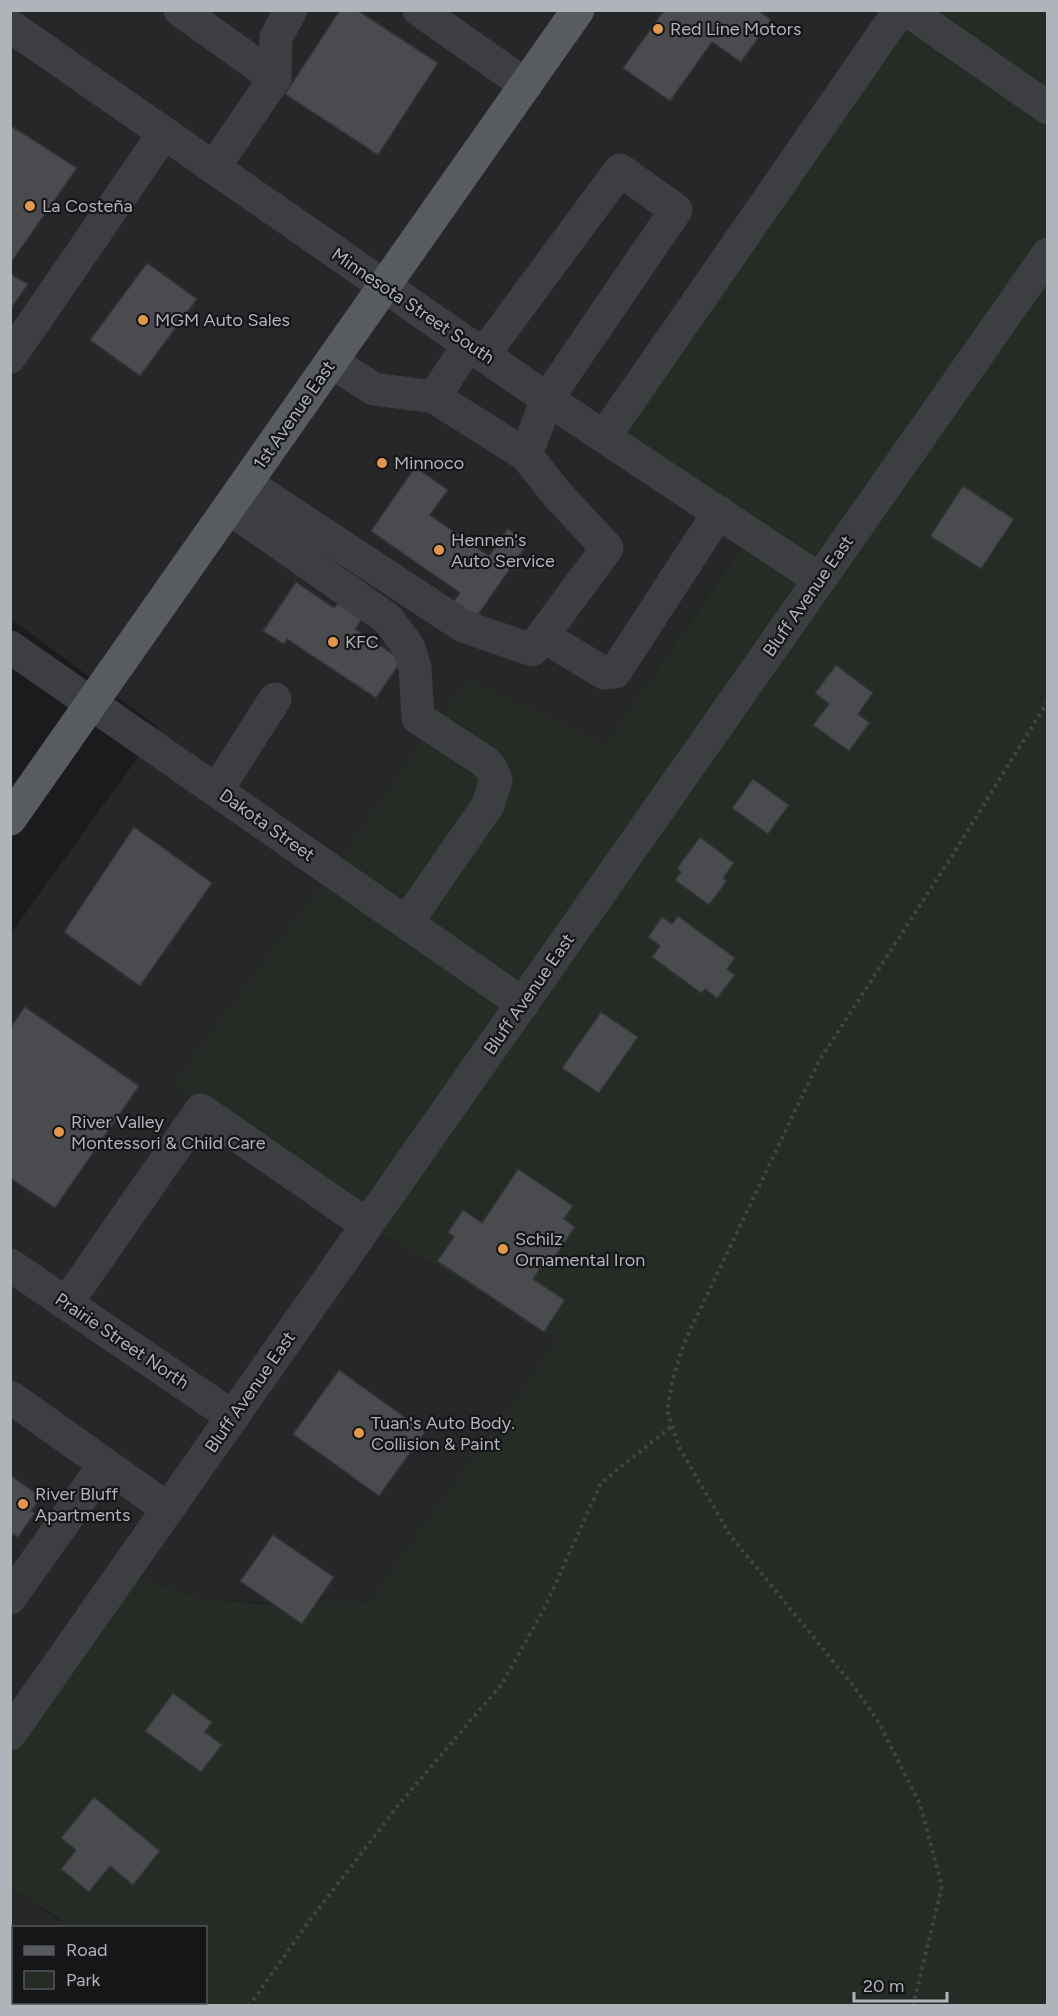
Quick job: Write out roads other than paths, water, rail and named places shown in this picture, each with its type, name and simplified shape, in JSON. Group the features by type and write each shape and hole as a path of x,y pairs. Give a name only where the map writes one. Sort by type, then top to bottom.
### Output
{"main road":[{"name":"1st Avenue East","path":"10,819 578,10"}],"street":[{"path":"180,10 275,78"},
{"path":"214,167 275,78 276,37 291,10"},
{"path":"418,10 526,85"},
{"path":"604,437 900,10"},
{"path":"907,10 1047,108"},
{"name":"Minnesota Street South","path":"10,26 547,399 820,580"},
{"path":"10,357 164,133"},
{"path":"434,397 477,349 620,170 676,210 547,399 526,455"},
{"name":"Bluff Avenue East","path":"10,1734 1047,254"},
{"path":"237,496 463,626 532,650 608,548 556,493 526,455 434,397 374,389 330,362"},
{"path":"237,496 388,620 409,648 415,668 418,718 484,761 491,768 496,780 488,805 406,922"},
{"path":"543,636 603,673 615,672 719,512"},
{"name":"Dakota Street","path":"10,646 523,1004"},
{"path":"217,790 275,699"},
{"path":"66,1304 201,1110 367,1226"},
{"name":"Prairie Street North","path":"14,1276 66,1304 233,1417"},
{"path":"10,1397 168,1509"},
{"path":"10,1598 105,1464"}],"place":[{"name":"Red Line Motors","path":"658,29"},
{"name":"La Costeña","path":"30,206"},
{"name":"MGM Auto Sales","path":"143,320"},
{"name":"Minnoco","path":"382,463"},
{"name":"Hennen's Auto Service","path":"439,550"},
{"name":"KFC","path":"333,642"},
{"name":"River Valley Montessori & Child Care","path":"59,1132"},
{"name":"Schilz Ornamental Iron","path":"503,1249"},
{"name":"Tuan's Auto Body. Collision & Paint","path":"359,1433"},
{"name":"River Bluff Apartments","path":"23,1504"}]}
